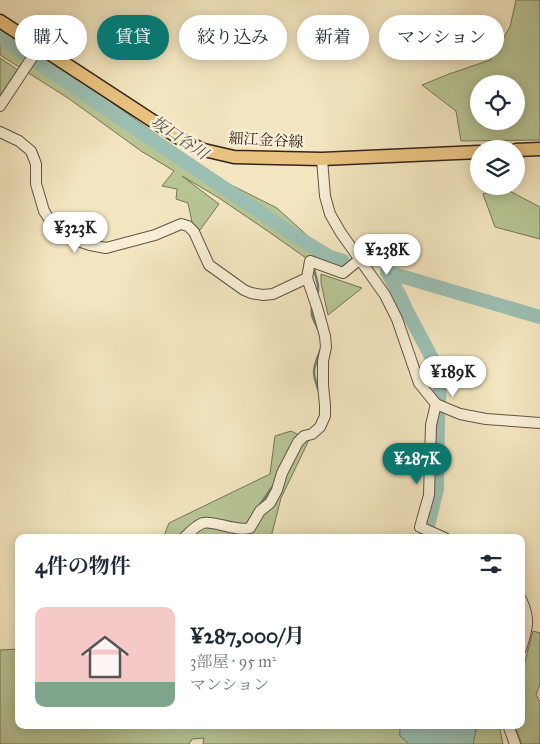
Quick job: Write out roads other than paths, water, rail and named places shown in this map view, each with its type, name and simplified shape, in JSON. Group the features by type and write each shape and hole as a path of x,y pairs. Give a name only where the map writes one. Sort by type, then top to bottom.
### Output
{"main road":[{"name":"細江金谷線","path":"0,21 15,33"},
{"name":"細江金谷線","path":"54,60 112,93 182,140 204,150 234,157 322,159 470,152"},
{"path":"525,150 540,150"}],"street":[{"path":"0,106 30,60"},
{"path":"0,132 19,141 31,152 36,164 36,184 44,211 54,227 69,238 106,248 155,235 181,224 188,226 194,232 210,265 244,290 263,295 273,294 306,278 315,263 343,273 360,258"},
{"path":"322,159 325,196 330,214 341,233 385,295 397,319 419,383 436,404 460,414 486,419 540,423"},
{"path":"188,534 206,522 243,530 250,528 260,511 270,503 298,442 304,436 312,434 320,426 325,416 322,385 323,361 326,347 325,336 306,278"},
{"path":"436,404 430,425 429,495 420,527 436,534"},
{"path":"525,607 528,626 525,636"},
{"path":"509,729 515,744"}],"water":[{"path":"400,729 476,729 473,744 409,744 400,736"}],"waterway":[{"name":"坂口谷川","path":"0,37 297,237 330,257 343,261"},
{"name":"坂口谷川","path":"265,216 315,253 315,261"},
{"path":"314,266 318,288 317,295"},
{"path":"387,272 434,362 440,385 437,489 426,534"},
{"name":"坂口谷川","path":"387,272 540,317"},
{"path":"313,304 312,314 318,329"},
{"path":"320,351 314,372 320,394"},
{"path":"259,506 273,486"}]}
